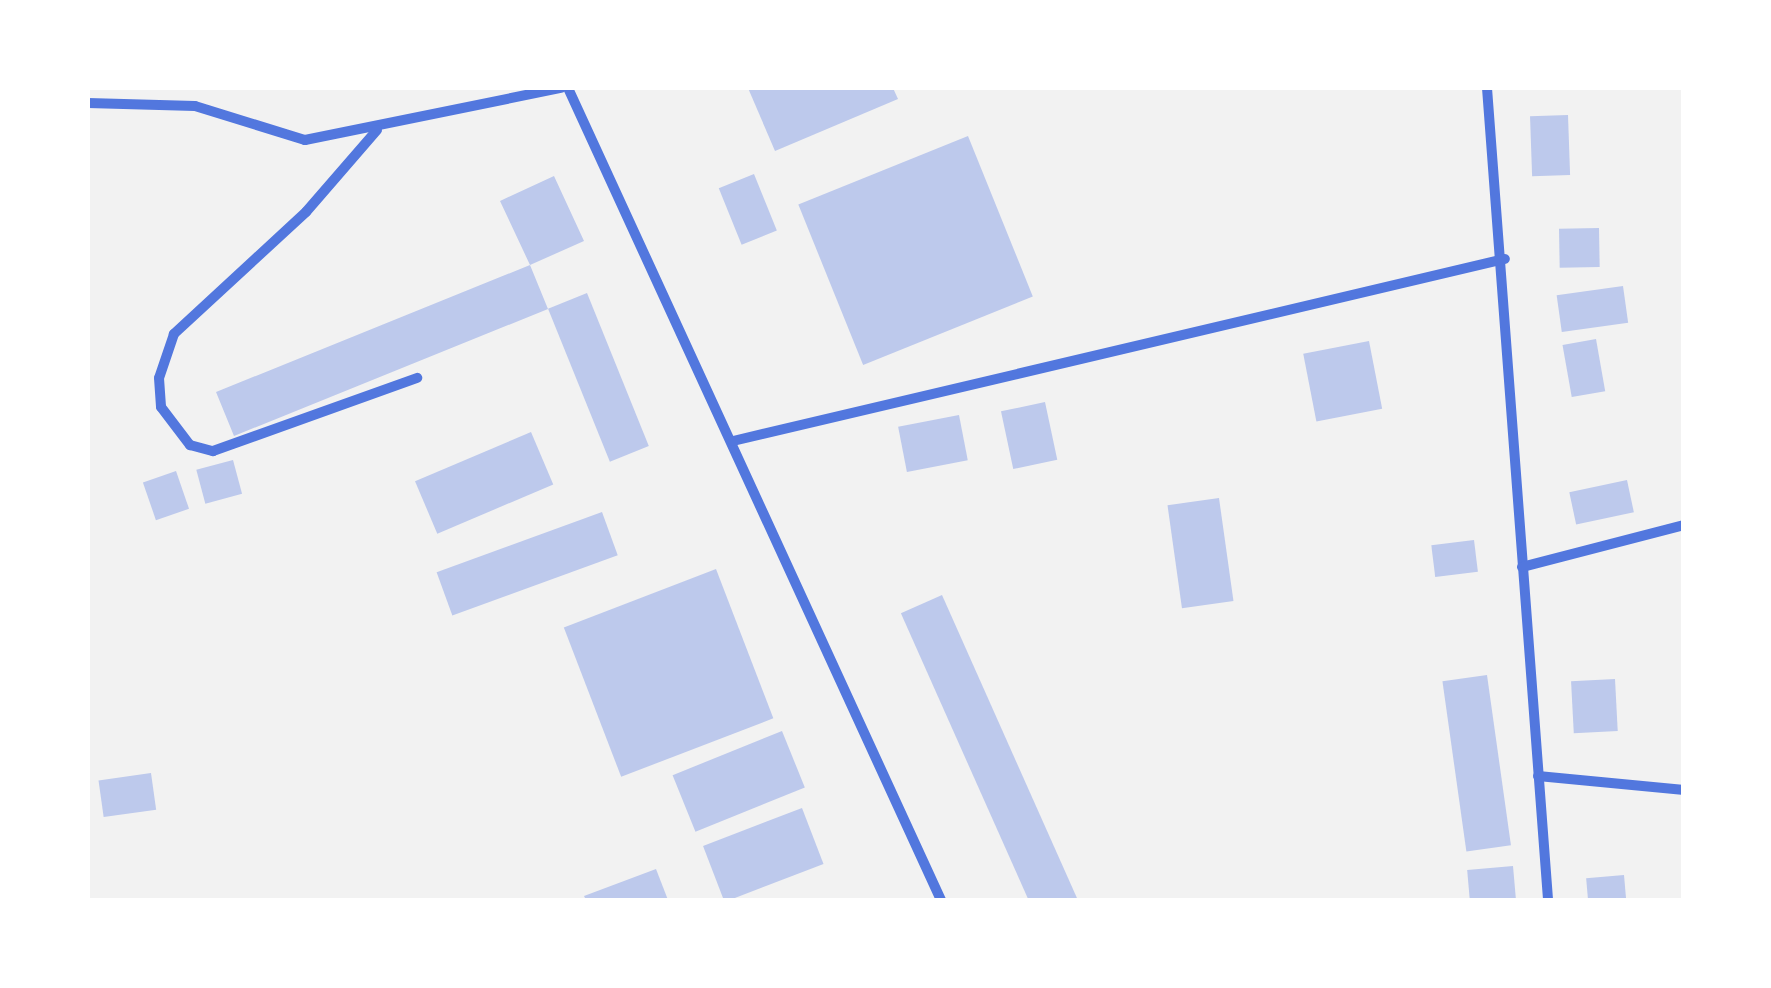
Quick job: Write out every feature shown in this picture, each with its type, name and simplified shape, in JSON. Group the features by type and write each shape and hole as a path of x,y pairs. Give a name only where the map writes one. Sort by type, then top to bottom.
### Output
{"street":[{"path":"88,104 195,106 305,140 378,130 564,88 733,441 941,900"},
{"path":"1487,88 1505,259 1522,568 1548,900"},
{"path":"378,130 306,212 174,334 158,378 161,407 190,445 213,451 417,378"},
{"path":"733,441 1505,259"},
{"path":"1522,568 1684,525"},
{"path":"1538,776 1684,790"}],"building":[{"path":"748,88 893,88 898,99 775,151"},
{"path":"1568,115 1570,175 1532,176 1530,116"},
{"path":"968,136 1033,296 863,365 798,205"},
{"path":"754,174 777,231 742,245 719,188"},
{"path":"554,176 584,241 530,265 500,201"},
{"path":"1599,228 1600,267 1560,268 1559,229"},
{"path":"530,265 548,309 234,436 216,392"},
{"path":"1623,286 1628,323 1562,332 1557,295"},
{"path":"587,293 649,446 610,462 548,309"},
{"path":"1596,339 1605,391 1572,397 1563,345"},
{"path":"1369,341 1382,409 1316,422 1303,354"},
{"path":"1045,402 1057,460 1013,469 1001,411"},
{"path":"959,415 968,460 907,472 898,427"},
{"path":"531,432 553,484 437,534 415,481"},
{"path":"233,460 242,494 205,504 196,470"},
{"path":"176,471 189,509 156,520 143,482"},
{"path":"1627,480 1634,512 1576,525 1569,492"},
{"path":"1219,498 1233,601 1182,608 1168,505"},
{"path":"602,512 618,555 452,615 437,572"},
{"path":"1474,540 1478,572 1435,577 1431,545"},
{"path":"716,569 773,718 621,777 564,627"},
{"path":"942,595 1078,900 1029,900 901,613"},
{"path":"1487,675 1511,845 1466,852 1442,681"},
{"path":"1615,679 1618,731 1574,733 1571,681"},
{"path":"782,731 805,788 695,832 673,775"},
{"path":"151,773 156,810 104,817 99,780"},
{"path":"802,808 824,864 724,900 703,846"},
{"path":"1513,866 1516,900 1470,900 1467,870"},
{"path":"656,869 668,900 586,900 584,896"},
{"path":"1624,875 1626,900 1588,900 1586,878"}]}
